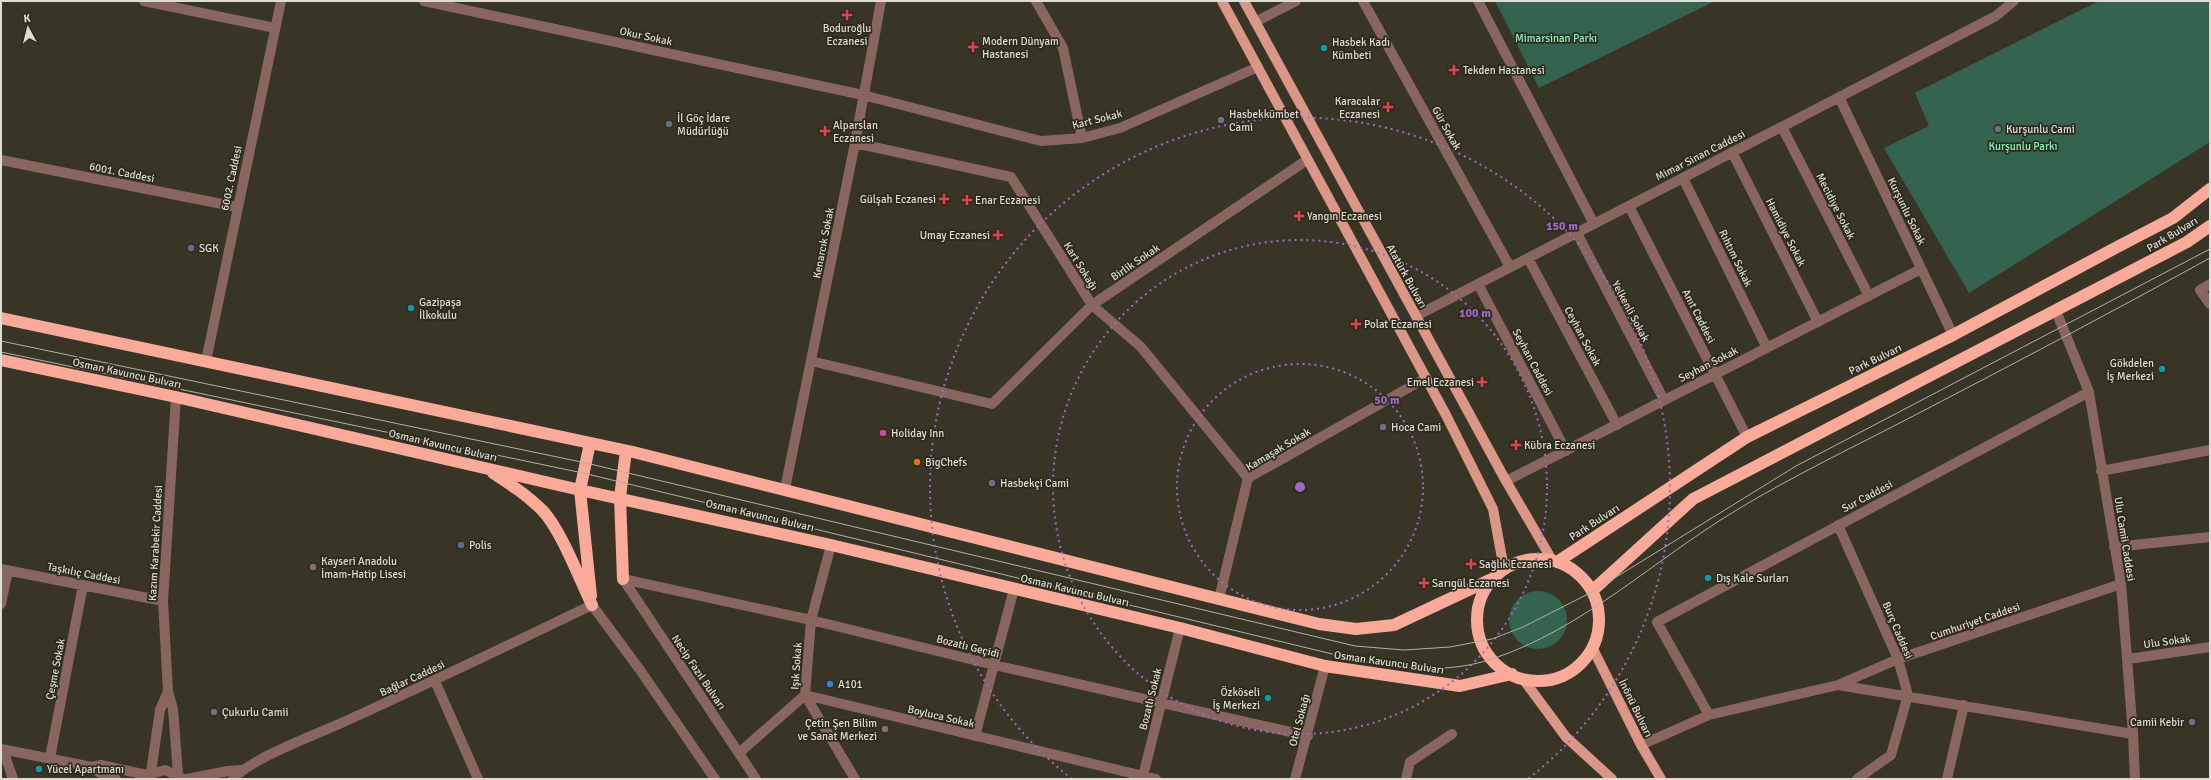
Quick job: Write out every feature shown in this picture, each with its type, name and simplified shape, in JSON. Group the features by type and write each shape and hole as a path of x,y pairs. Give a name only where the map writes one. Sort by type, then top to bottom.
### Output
{"highway":[{"name":"Park Bulvarı","path":"1555,561 1747,437 1953,335 2173,218 2210,190"},
{"name":"Park Bulvarı","path":"1592,591 1693,499 2187,242 2210,226"},
{"path":"1,318 626,451 785,489 1319,624 1356,629 1394,625 1494,578 1504,570 1527,560 1555,561 1575,571 1592,591 1599,615 1598,628 1592,647 1582,661 1561,676 1536,680 1512,674 1501,668 1484,649 1477,624 1480,599 1494,578"},
{"name":"Osman Kavuncu Bulvarı","path":"1,360 176,397 580,490 620,497 831,545 1180,628 1325,666 1460,686 1512,674"},
{"path":"590,443 580,490 592,605"},
{"path":"623,579 620,497 626,451"},
{"path":"486,468 521,491 543,511 558,535 592,605"}],"main road":[{"path":"1222,1 1426,378 1493,509 1504,570"},
{"name":"Atatürk Bulvarı","path":"1244,1 1506,481 1555,561"},
{"name":"İnönü Bulvarı","path":"1592,647 1641,746 1661,779"},
{"path":"1524,678 1566,737 1612,779"}],"street":[{"path":"144,1 276,28"},
{"name":"6002. Caddesi","path":"206,361 281,1"},
{"name":"Okur Sokak","path":"424,1 864,95"},
{"name":"Kenarcık Sokak","path":"785,489 855,143 881,1"},
{"path":"1036,1 1063,48 1082,138"},
{"path":"1255,22 1296,1"},
{"name":"Gür Sokak","path":"1363,1 1510,267"},
{"path":"1478,1 1594,224"},
{"name":"Mimar Sinan Caddesi","path":"1416,316 1996,16 2014,1"},
{"name":"Kart Sokak","path":"864,95 1041,140 1082,138 1126,125 1258,67"},
{"name":"Kurşunlu Sokak","path":"1839,97 1953,335"},
{"name":"Mecidiye Sokak","path":"1782,126 1868,296"},
{"name":"Kart Sokağı","path":"855,143 1011,177 1092,305 1140,347 1248,478"},
{"name":"Hamidiye Sokak","path":"1732,152 1818,322"},
{"name":"6001. Caddesi","path":"1,160 237,207"},
{"name":"Birlik Sokak","path":"811,361 992,404 1092,305 1307,160"},
{"name":"Rıhtım Sokak","path":"1683,178 1767,348"},
{"name":"Anıt Caddesi","path":"1629,206 1747,437"},
{"name":"Yelkenli Sokak","path":"1577,232 1664,400"},
{"name":"Ceyhan Sokak","path":"1528,258 1617,425"},
{"name":"Seyhan Sokak","path":"1506,481 1921,269"},
{"name":"Seyhan Caddesi","path":"1478,284 1566,451"},
{"path":"2210,284 2200,290 2210,304"},
{"name":"Ulu Camii Caddesi","path":"2056,311 2089,392 2121,584 2128,659 2135,779"},
{"name":"Kamaşak Sokak","path":"1219,599 1248,478 1426,378"},
{"name":"Sur Caddesi","path":"1709,714 1657,622 2089,392"},
{"name":"Kazım Karabekir Caddesi","path":"176,397 163,601 168,691 173,709 183,777"},
{"path":"2101,471 2210,450"},
{"name":"Burç Caddesi","path":"1838,525 1898,659 1908,695"},
{"path":"2114,547 2210,537"},
{"name":"Işık Sokak","path":"831,545 811,620 805,695 854,779"},
{"path":"1,604 4,569"},
{"name":"Taşkılıç Caddesi","path":"4,569 163,601"},
{"name":"Bozatlı Geçidi","path":"623,579 811,620 994,665 1308,736"},
{"name":"Necip Fazıl Bulvarı","path":"623,579 756,779"},
{"name":"Cumhuriyet Caddesi","path":"1838,685 1898,659 2121,584"},
{"name":"Çeşme Sokak","path":"50,758 83,585"},
{"path":"975,736 1014,589"},
{"path":"592,605 640,670 716,779"},
{"name":"Bağlar Caddesi","path":"183,777 241,770 435,681 592,605"},
{"name":"Bozatlı Sokak","path":"1144,776 1180,628"},
{"name":"Ulu Sokak","path":"2128,659 2210,647"},
{"name":"Otel Sokağı","path":"1295,779 1308,736 1325,666"},
{"path":"435,681 478,779"},
{"path":"1641,746 1709,714 1838,685 1908,695 2133,734"},
{"name":"Kazım Karabekir Caddesi","path":"147,775 160,710 168,691"},
{"path":"739,753 805,695"},
{"name":"Boyluca Sokak","path":"805,695 1156,779"},
{"path":"1857,779 1891,755 1908,695"},
{"path":"1947,779 1964,705"},
{"path":"1406,779 1410,762 1452,734"},
{"path":"2,749 92,767 101,765 147,775 165,770 183,777"},
{"path":"2,749 13,779"},
{"path":"92,767 98,772 116,779"},
{"name":"Bağlar Caddesi","path":"233,779 241,770"}],"green space":[{"name":"Mimarsinan Parkı","path":"1495,1 1715,1 1539,88"},
{"name":"Kurşunlu Parkı","path":"2099,1 2210,1 2210,142 1969,293 1884,148 1929,126 1915,93"},
{"path":"1532,591 1544,591 1559,599 1567,614 1567,626 1559,641 1544,649 1532,649 1517,641 1509,626 1509,614 1517,599"}],"tram line":[{"path":"1,341 586,463 1355,646 1404,650 1450,647 1492,639 1523,627 1592,592 1796,466 2210,249"},
{"path":"1,352 583,473 1353,659 1405,667 1440,668 1458,667 1492,659 1525,646 1557,630 1588,612 1705,530 1757,498 2210,258"}],"place":[{"name":"Boduroğlu Eczanesi","path":"847,15"},
{"name":"Modern Dünyam Hastanesi","path":"973,47"},
{"name":"Hasbek Kadı Kümbeti","path":"1324,48"},
{"name":"Tekden Hastanesi","path":"1454,70"},
{"name":"Karacalar Eczanesi","path":"1388,107"},
{"name":"Hasbekkümbet Cami","path":"1221,120"},
{"name":"İl Göç İdare Müdürlüğü","path":"669,124"},
{"name":"Kurşunlu Cami","path":"1998,129"},
{"name":"Alparslan Eczanesi","path":"825,131"},
{"name":"Gülşah Eczanesi","path":"944,199"},
{"name":"Enar Eczanesi","path":"967,200"},
{"name":"Yangın Eczanesi","path":"1299,216"},
{"name":"Umay Eczanesi","path":"998,235"},
{"name":"SGK","path":"191,248"},
{"name":"Gazipaşa İlkokulu","path":"411,308"},
{"name":"Polat Eczanesi","path":"1356,324"},
{"name":"Gökdelen İş Merkezi","path":"2162,369"},
{"name":"Emel Eczanesi","path":"1482,382"},
{"name":"Hoca Cami","path":"1383,427"},
{"name":"Holiday Inn","path":"883,433"},
{"name":"Kübra Eczanesi","path":"1516,445"},
{"name":"BigChefs","path":"917,462"},
{"name":"Hasbekçi Cami","path":"992,483"},
{"name":"Polis","path":"461,545"},
{"name":"Sağlık Eczanesi","path":"1471,564"},
{"name":"Kayseri Anadolu İmam-Hatip Lisesi","path":"313,567"},
{"name":"Dış Kale Surları","path":"1708,578"},
{"name":"Sarıgül Eczanesi","path":"1424,583"},
{"name":"A101","path":"830,684"},
{"name":"Özköseli İş Merkezi","path":"1268,698"},
{"name":"Çukurlu Camii","path":"214,712"},
{"name":"Camii Kebir","path":"2192,722"},
{"name":"Çetin Şen Bilim ve Sanat Merkezi","path":"885,729"},
{"name":"Yücel Apartmanı","path":"39,769"}]}
